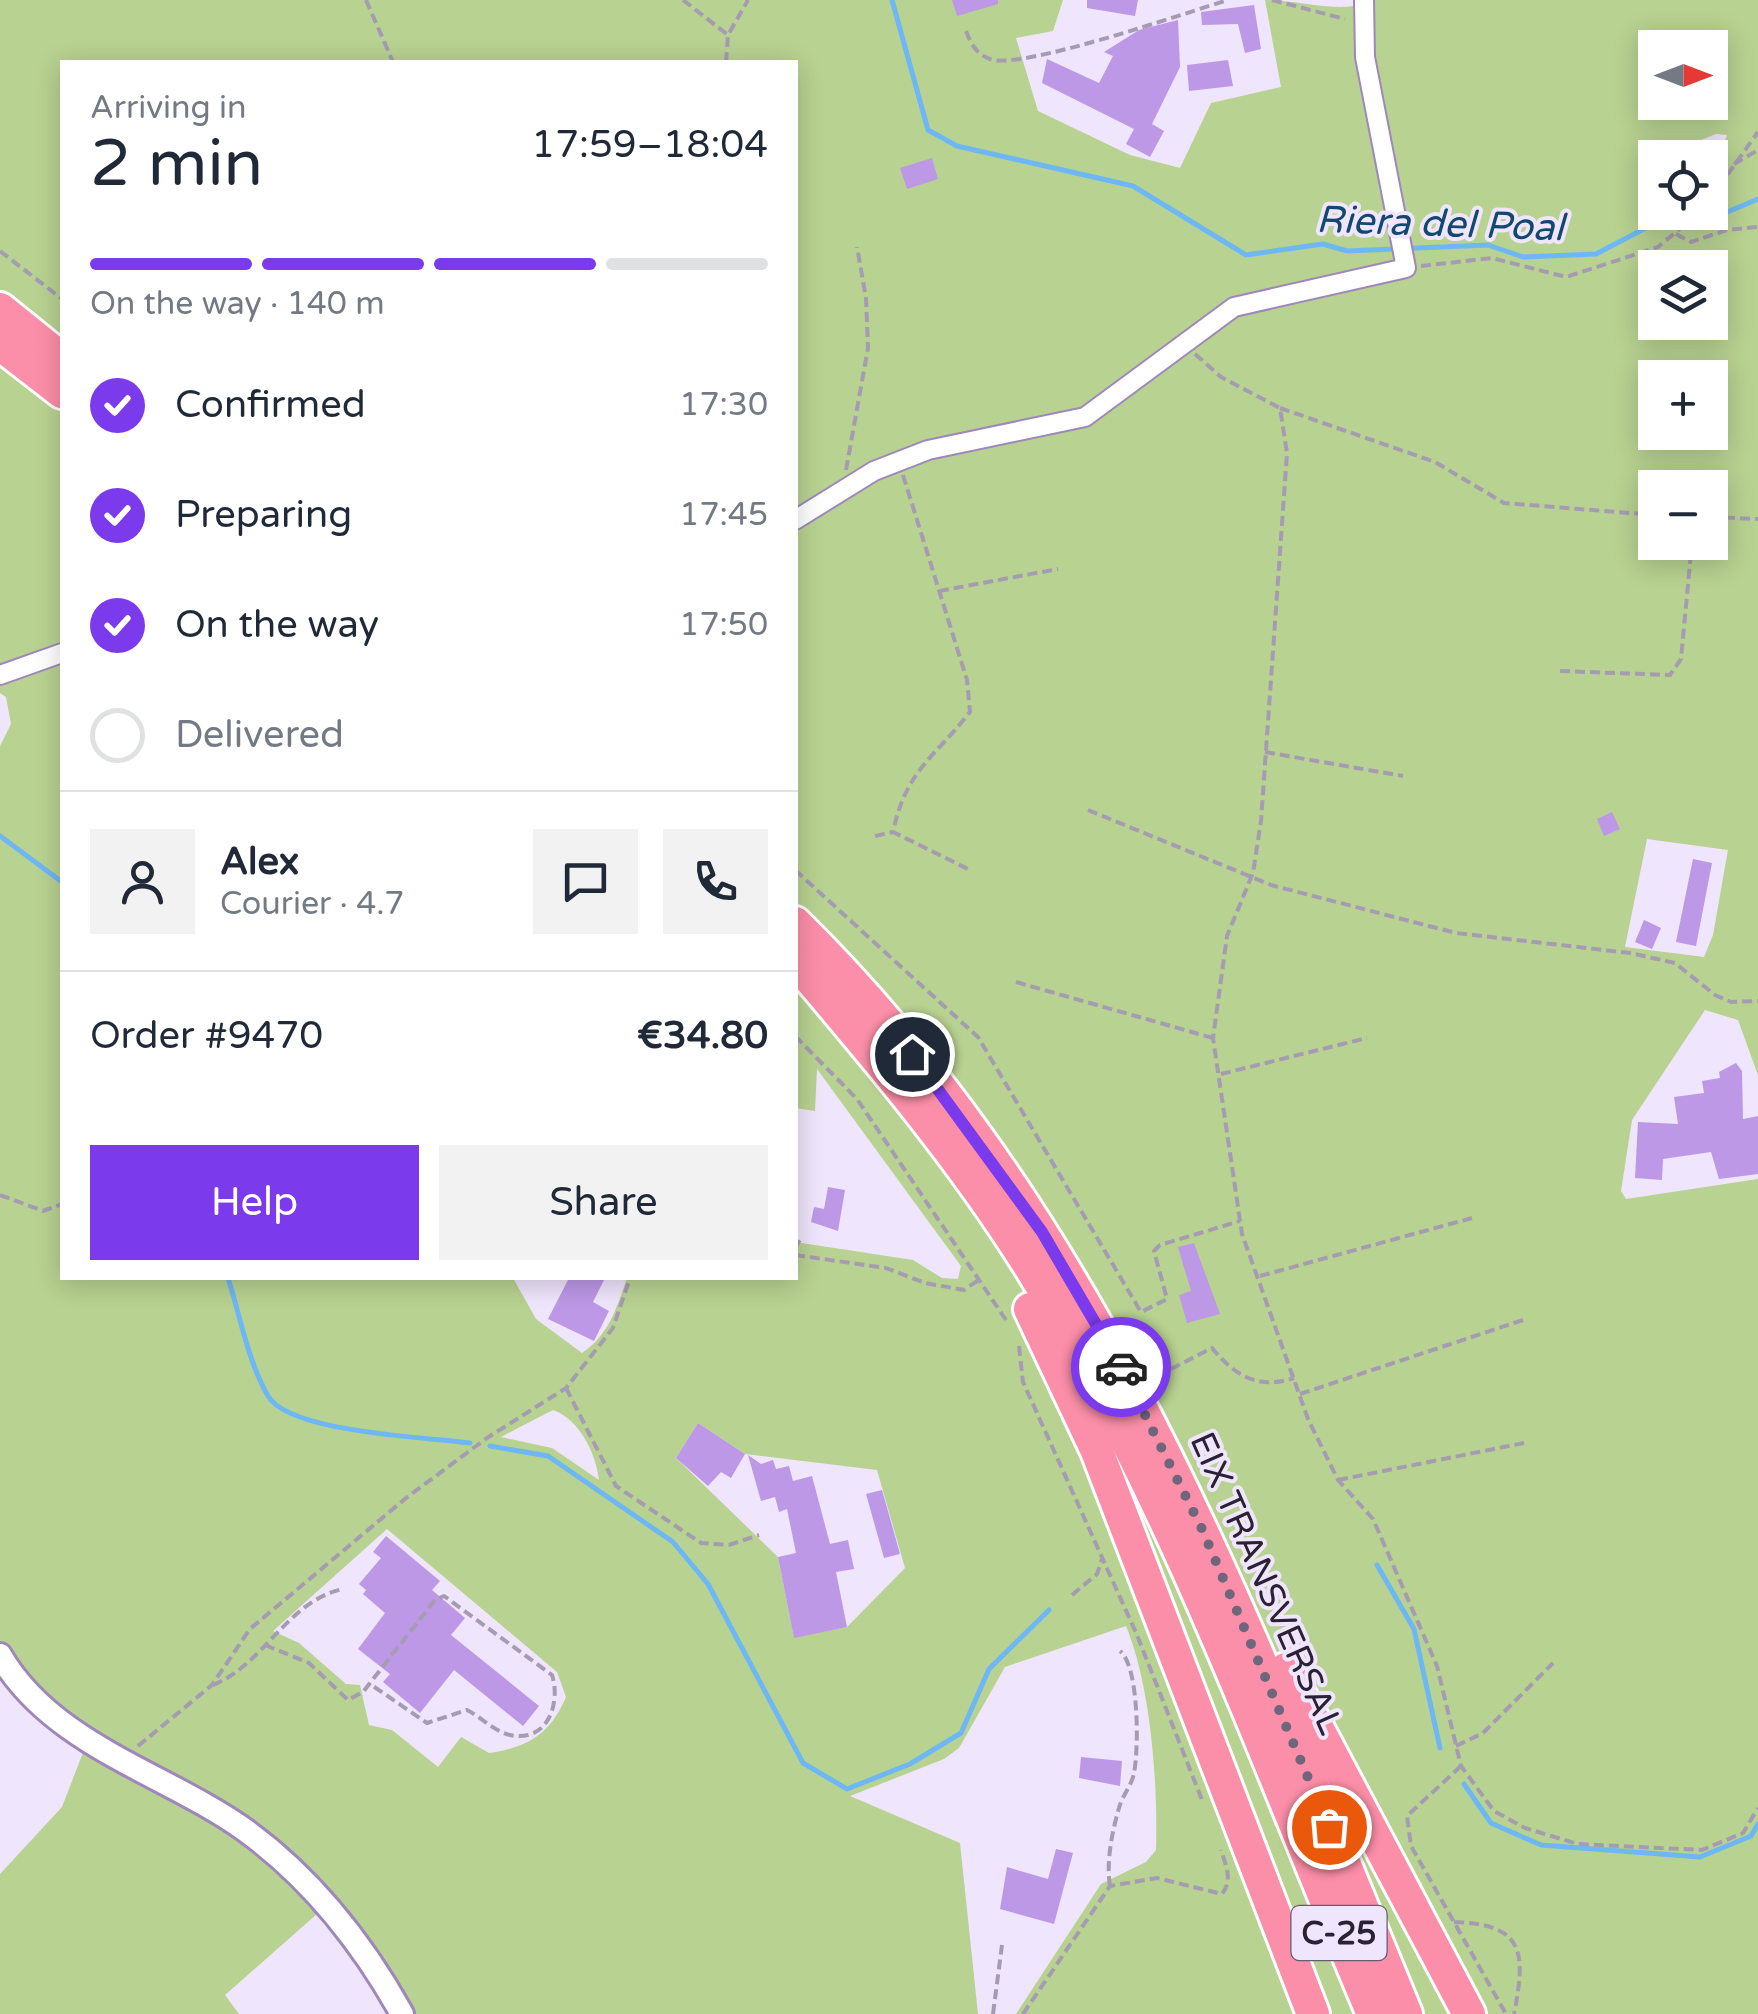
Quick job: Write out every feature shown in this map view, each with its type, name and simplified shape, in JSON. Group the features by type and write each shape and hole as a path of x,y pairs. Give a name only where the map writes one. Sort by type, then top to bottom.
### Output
{"highway":[{"path":"0,309 60,357"},
{"path":"0,344 60,390"},
{"name":"EIX TRANSVERSAL","path":"798,926 840,967 936,1083 1042,1232 1142,1403 1273,1689 1406,2014"},
{"name":"EIX TRANSVERSAL","path":"798,965 962,1165 1034,1272 1114,1413 1182,1549 1373,2014"},
{"path":"798,990 962,1200 1040,1325 1098,1451 1313,2014"},
{"path":"1142,1403 1215,1515 1294,1686 1468,2014"}],"street":[{"path":"798,518 843,489 928,450 1085,417 1234,307 1406,264 1365,57 1364,0"},
{"path":"0,675 60,654"},
{"path":"0,1655 32,1697 129,1764 244,1830 289,1867 342,1924 402,2014"}],"path":[{"path":"366,0 392,60"},
{"path":"683,0 728,35"},
{"path":"726,60 728,35 748,0"},
{"path":"966,31 973,48 992,61 1032,57 1228,0"},
{"path":"1272,0 1364,24"},
{"path":"1728,173 1758,132"},
{"path":"1734,164 1758,150"},
{"path":"1676,234 1691,242 1727,230 1758,227"},
{"path":"1406,264 1492,258 1566,277 1658,247 1681,230"},
{"path":"843,489 868,348 866,298 856,247"},
{"path":"0,251 60,297"},
{"path":"1185,343 1221,378 1280,408 1435,462 1504,503 1638,515"},
{"path":"1280,408 1288,453 1261,821 1250,879 1228,936 1213,1038 1240,1220 1258,1277 1300,1394 1338,1480 1372,1519 1437,1666 1461,1766 1490,1808 1525,1828 1578,1844 1702,1850 1744,1833 1758,1808"},
{"path":"893,832 904,792 918,766 942,748 970,712 966,680 898,462"},
{"path":"1728,518 1758,519"},
{"path":"1560,670 1670,675 1681,659 1690,560"},
{"path":"939,591 1058,569"},
{"path":"1265,752 1403,776"},
{"path":"1088,810 1250,879 1456,932 1630,952 1675,963 1715,995 1731,1002 1758,1002"},
{"path":"876,836 893,832 970,870"},
{"path":"798,873 978,1037 1141,1312 1167,1299 1154,1252 1160,1245 1240,1220"},
{"path":"1016,982 1213,1038"},
{"path":"1220,1074 1366,1038"},
{"path":"798,1039 856,1099 1008,1323"},
{"path":"0,1195 42,1211 60,1205"},
{"path":"1258,1277 1472,1218"},
{"path":"798,1244 801,1237"},
{"path":"798,1253 886,1268 925,1283 964,1290 980,1279"},
{"path":"129,1764 147,1736 212,1685 250,1629 406,1498 487,1438 566,1388 613,1328 629,1280"},
{"path":"1300,1394 1523,1320"},
{"path":"1018,1340 1023,1382 1052,1438 1137,1635 1207,1814"},
{"path":"1171,1369 1212,1348 1232,1373 1272,1386 1294,1378"},
{"path":"566,1388 616,1486 701,1543 729,1546 759,1535"},
{"path":"1338,1480 1524,1443"},
{"path":"1072,1595 1096,1574 1102,1559"},
{"path":"212,1685 234,1677 299,1612 326,1592 343,1588"},
{"path":"264,1645 310,1662 348,1700 370,1684 435,1600 444,1596 552,1675 558,1696 552,1713 535,1731 521,1737 498,1730 467,1710 427,1723 370,1684"},
{"path":"1023,2014 1110,1886 1109,1858 1119,1806 1134,1777 1138,1742 1132,1676 1128,1661 1120,1652"},
{"path":"1456,1746 1483,1733 1553,1664"},
{"path":"1461,1766 1407,1816 1411,1846 1506,2014"},
{"path":"1110,1886 1157,1878 1222,1894 1228,1886 1228,1872 1221,1849"},
{"path":"1454,1922 1496,1928 1512,1937 1520,1955 1514,2014"},
{"path":"993,2014 1002,1944"}],"green space":[{"path":"0,0 1063,0 1053,31 1016,38 1038,111 1130,155 1180,168 1211,103 1281,87 1265,0 1343,7 1354,6 1354,0 1758,0 1758,1075 1738,1020 1705,1010 1632,1120 1621,1191 1626,1199 1758,1179 1758,2014 1016,2014 1101,1884 1146,1862 1156,1850 1156,1795 1147,1706 1126,1626 1005,1667 959,1748 944,1759 850,1796 960,1843 978,2014 387,2014 379,1996 317,1914 225,1995 239,2014 0,2014 0,1874 62,1807 84,1750 13,1696 0,1679 0,746 11,724 6,697 0,693","holes":["1647,839 1728,850 1713,935 1704,957 1625,947","553,1410 571,1421 585,1438 599,1480 552,1448 501,1437","698,1423 745,1454 877,1470 905,1568 847,1627 794,1637 778,1557 676,1458","387,1529 557,1672 566,1697 553,1721 527,1742 489,1753 461,1737 438,1767 392,1730 369,1725 360,1685 346,1684 299,1643 273,1631"]}],"building":[{"path":"952,0 998,0 998,4 957,16"},
{"path":"1087,0 1138,0 1135,16 1087,8"},
{"path":"1254,5 1261,49 1245,53 1238,24 1202,25 1201,12"},
{"path":"1178,20 1180,67 1152,124 1164,131 1150,157 1126,144 1134,129 1042,83 1047,59 1099,83 1113,56 1104,52 1139,30"},
{"path":"1228,60 1233,86 1189,91 1187,65"},
{"path":"932,158 938,179 907,189 900,168"},
{"path":"1612,812 1620,829 1604,836 1597,819"},
{"path":"1693,859 1712,863 1696,946 1676,942"},
{"path":"1644,920 1661,928 1652,949 1635,942"},
{"path":"1736,1063 1742,1071 1743,1119 1758,1116 1758,1174 1719,1179 1711,1152 1663,1159 1662,1180 1635,1178 1638,1122 1678,1124 1674,1097 1704,1093 1702,1081 1720,1078 1719,1072"},
{"path":"828,1187 845,1190 838,1231 811,1222 814,1207 824,1209"},
{"path":"1194,1243 1220,1314 1187,1323 1179,1295 1191,1291 1178,1247"},
{"path":"568,1280 604,1280 593,1302 609,1311 594,1341 548,1319"},
{"path":"698,1423 745,1454 731,1478 721,1472 708,1486 676,1458"},
{"path":"748,1455 761,1464 773,1460 776,1469 789,1466 793,1481 812,1476 830,1544 848,1540 854,1569 836,1572 847,1627 794,1638 778,1557 796,1553 787,1509 779,1512 775,1497 761,1501"},
{"path":"882,1490 900,1554 884,1558 866,1494"},
{"path":"386,1536 440,1581 432,1590 465,1618 451,1635 539,1706 523,1726 454,1670 420,1713 383,1682 390,1674 358,1649 385,1613 363,1594 366,1590 359,1584 381,1558 373,1552"},
{"path":"1081,1757 1122,1761 1120,1786 1079,1778"},
{"path":"1056,1849 1073,1853 1054,1924 1000,1909 1007,1867 1048,1879"}],"waterway":[{"name":"Riera del Poal","path":"892,0 928,130 957,146 1133,186 1246,255 1323,244 1347,251 1488,245 1523,257 1596,254 1642,230"},
{"name":"Riera del Poal","path":"1728,212 1758,199"},
{"path":"0,836 60,881"},
{"path":"229,1280 255,1368 268,1396 281,1408 330,1426 470,1443"},
{"path":"490,1446 548,1456 673,1542 708,1584 803,1763 847,1789 910,1764 961,1733 989,1669 1049,1610"},
{"path":"1377,1565 1414,1629 1440,1748"},
{"path":"1464,1784 1491,1823 1541,1845 1700,1857 1751,1836 1758,1824"}],"way so far":[{"path":"1121,1367 1202,1529 1329,1827"}],"route":[{"path":"912,1054 1042,1232 1121,1367"}]}
